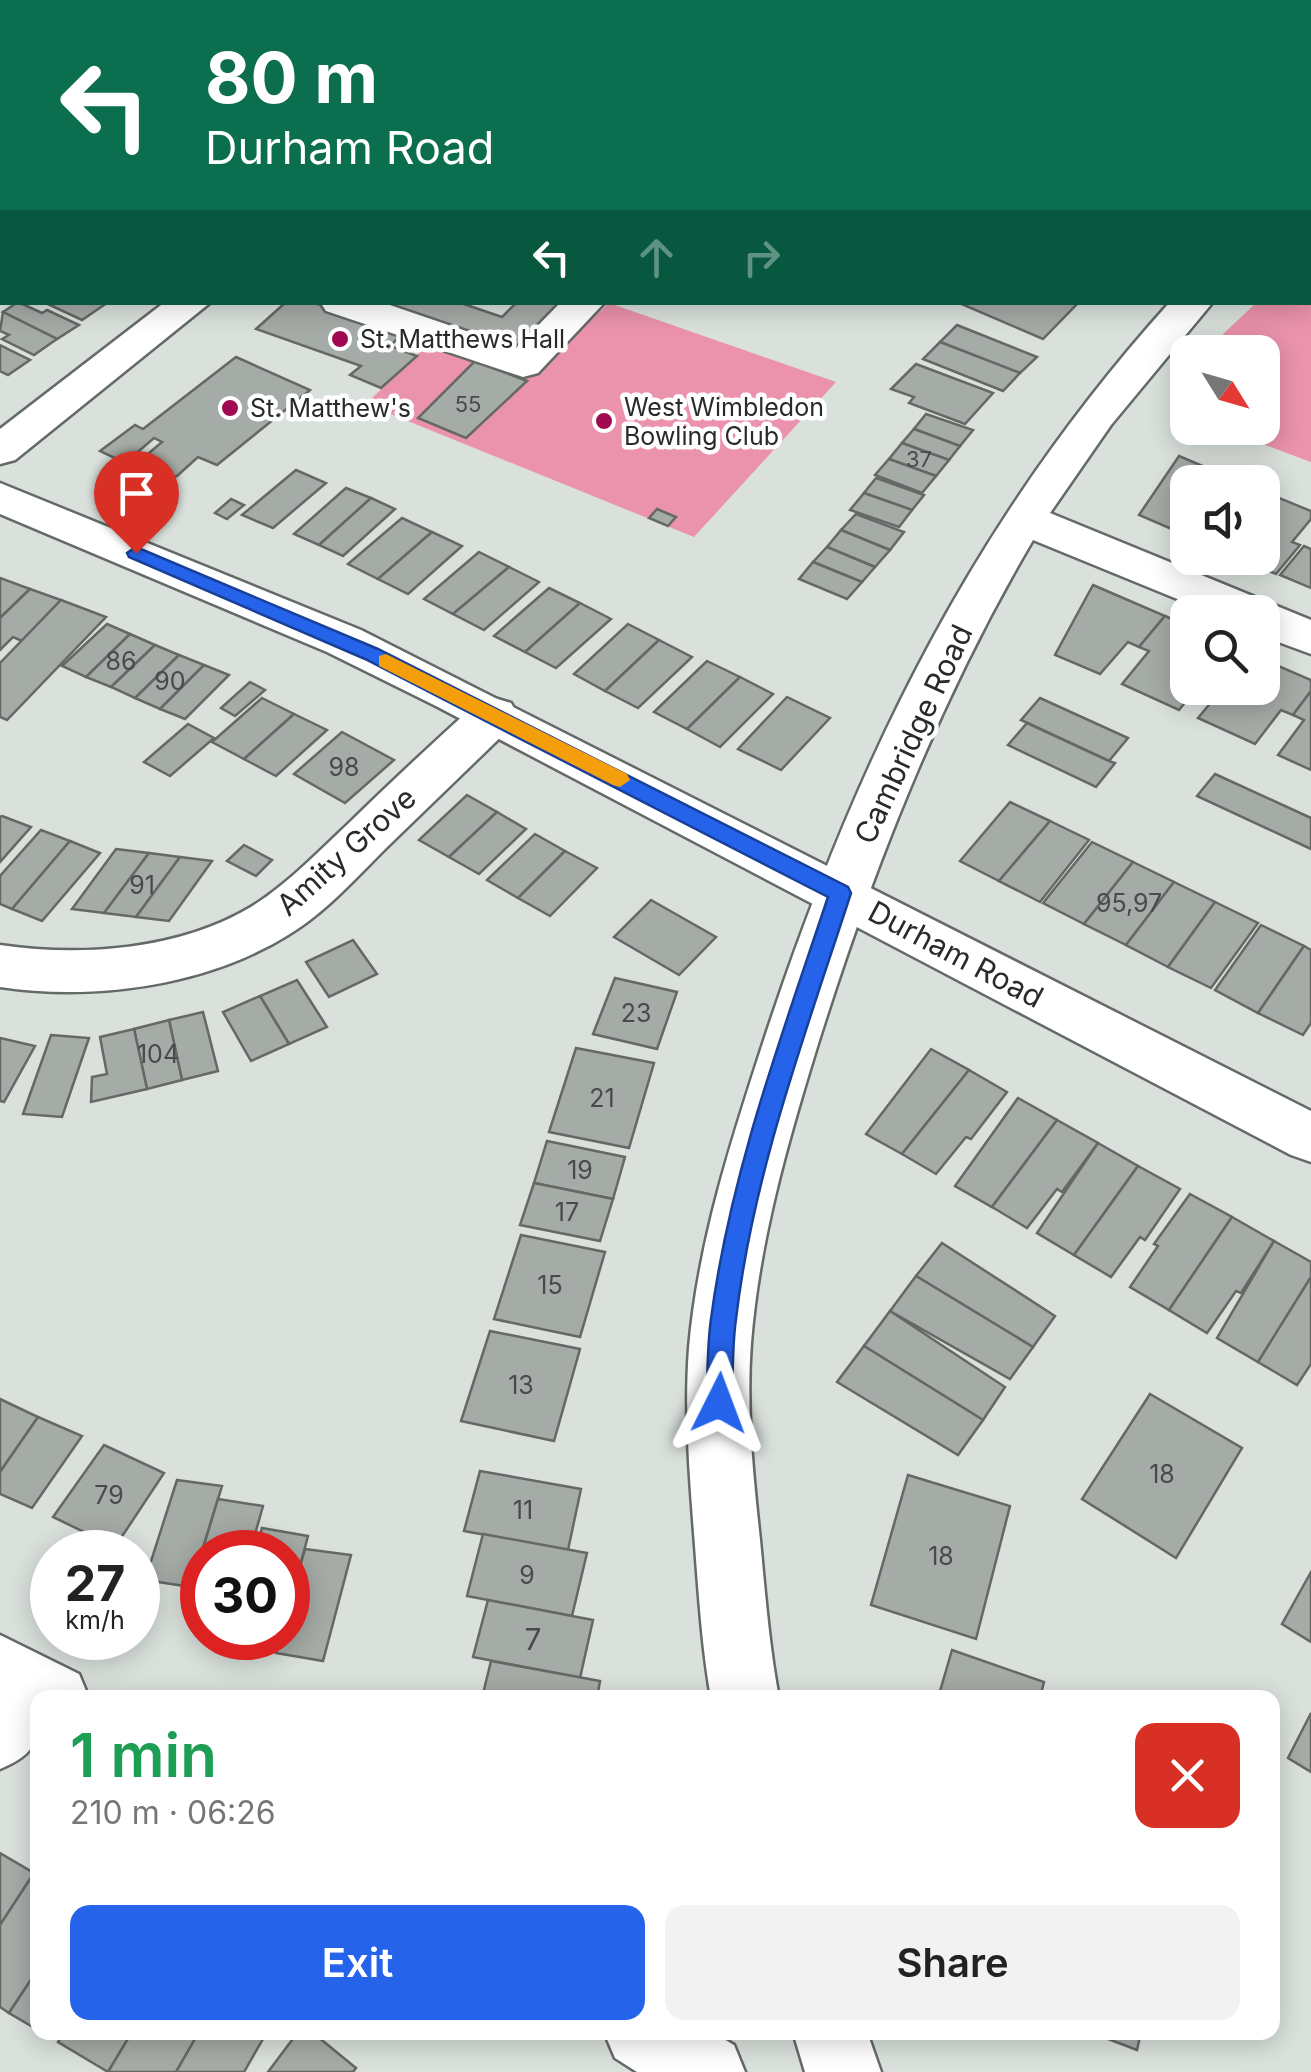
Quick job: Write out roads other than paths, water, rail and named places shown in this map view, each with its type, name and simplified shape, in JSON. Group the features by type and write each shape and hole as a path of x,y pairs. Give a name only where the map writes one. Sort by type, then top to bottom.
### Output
{"street":[{"path":"0,450 187,305"},
{"path":"349,305 523,364 582,305"},
{"name":"Cambridge Road","path":"743,1690 718,1438 723,1320 746,1196 778,1080 840,893 942,659 1067,453 1127,376 1190,305"},
{"name":"Durham Road","path":"0,497 344,641 1311,1138"},
{"path":"1024,519 1210,595"},
{"path":"1280,625 1311,638"},
{"name":"Amity Grove","path":"0,966 77,972 142,965 203,948 267,922 322,880 494,715"},
{"path":"654,2040 707,2072"},
{"path":"833,2040 843,2072"}],"place":[{"name":"St. Matthews Hall","path":"340,339"},
{"name":"St. Matthew's","path":"230,408"},
{"name":"West Wimbledon Bowling Club","path":"604,421"}]}
